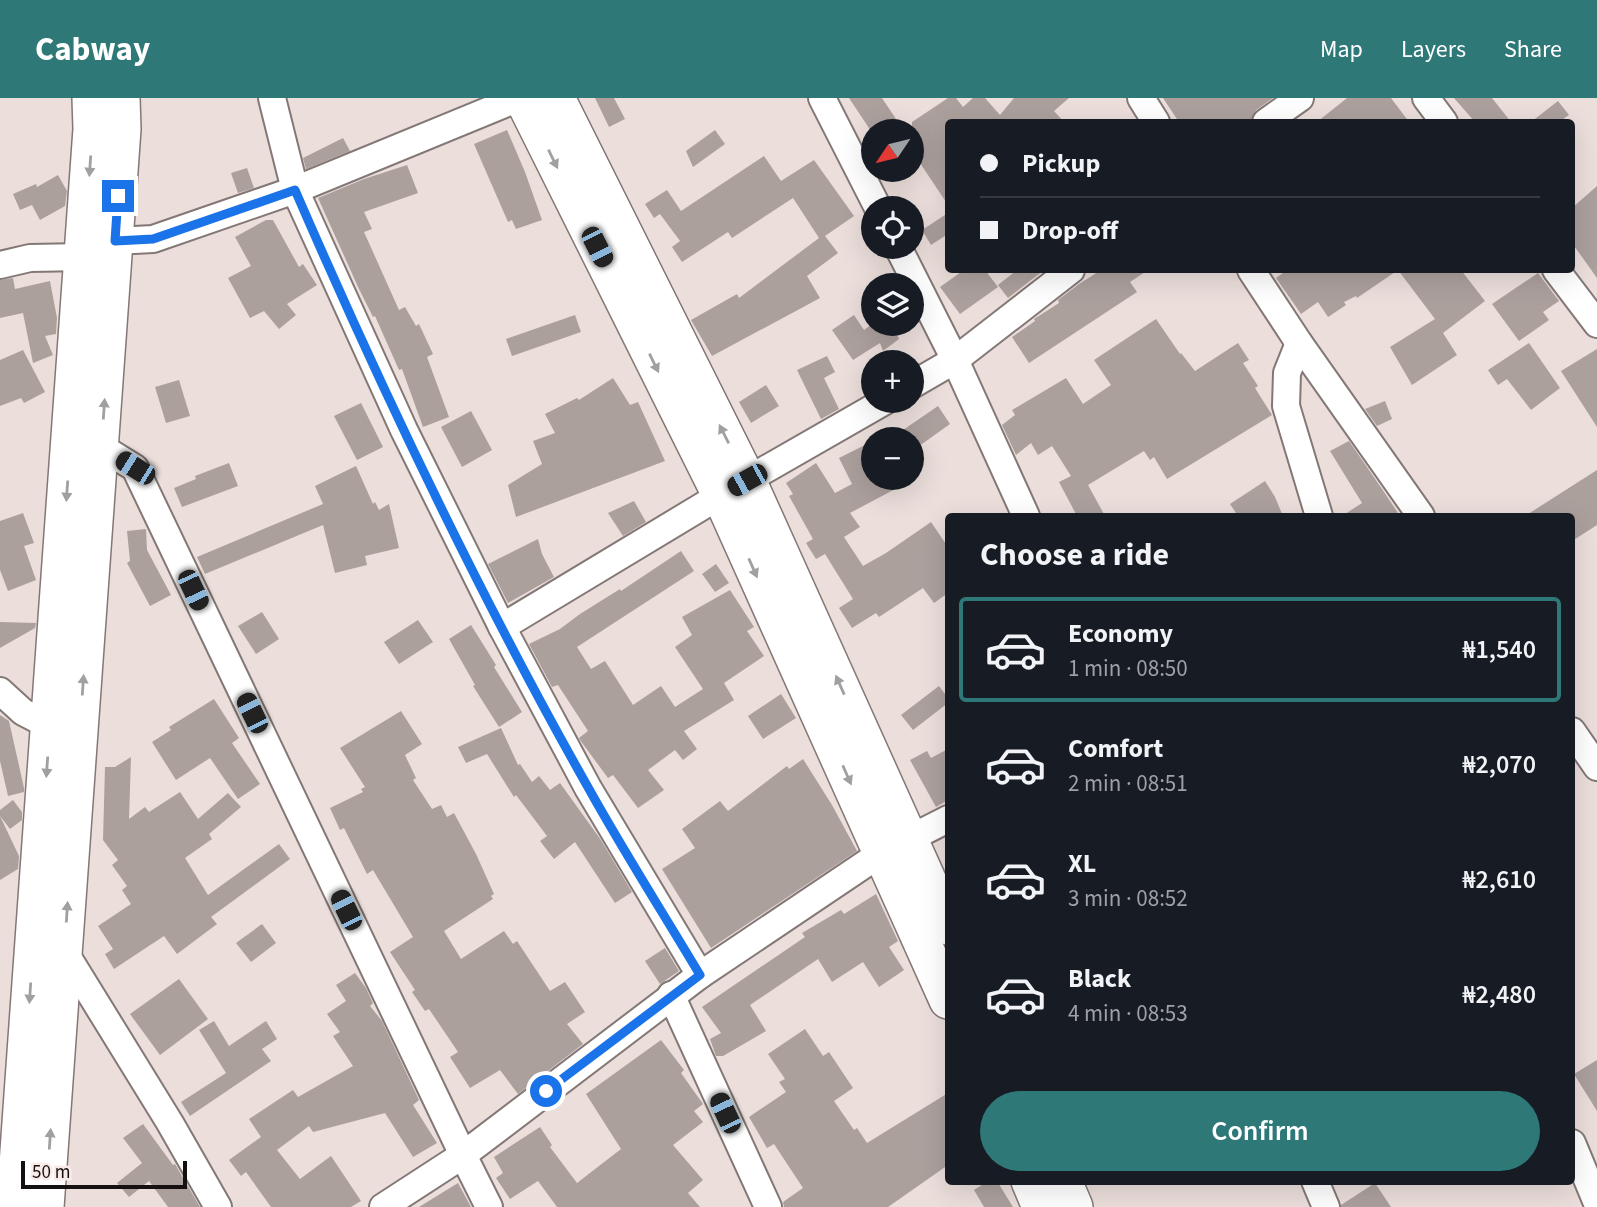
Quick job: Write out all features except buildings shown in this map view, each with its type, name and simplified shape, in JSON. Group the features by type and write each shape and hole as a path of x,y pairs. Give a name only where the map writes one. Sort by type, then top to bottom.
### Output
{"main road":[{"path":"45,1207 101,447 99,249 90,98"},
{"path":"15,1207 11,1114 99,249 122,129 121,98"},
{"path":"521,98 734,488"},
{"path":"556,98 896,846 945,991"},
{"path":"896,846 945,921"},
{"path":"1032,1185 1041,1207"},
{"path":"1065,1185 1074,1207"}],"street":[{"path":"272,98 295,190 404,430 502,627 588,788 700,975"},
{"path":"0,265 153,239 295,190 521,98"},
{"path":"822,98 872,196"},
{"path":"1141,98 1154,119"},
{"path":"1270,119 1300,98"},
{"path":"1426,98 1442,119"},
{"path":"904,259 956,360 1025,513"},
{"path":"924,378 956,360 1067,273"},
{"path":"1253,273 1419,513"},
{"path":"1558,273 1597,324"},
{"path":"1299,343 1287,373 1286,406 1318,513"},
{"path":"502,627 864,413"},
{"path":"101,447 135,468 489,1207"},
{"path":"0,691 23,712 50,726"},
{"path":"1575,735 1597,767"},
{"path":"383,1207 463,1155 700,975 896,846 945,821"},
{"path":"64,951 170,1122 218,1207"},
{"path":"671,995 768,1207"},
{"path":"1575,1151 1593,1202"},
{"path":"1317,1185 1326,1207"}],"route":[{"path":"118,196 115,241 153,239 295,190 404,430 502,627 588,788 700,975 546,1091"}]}
